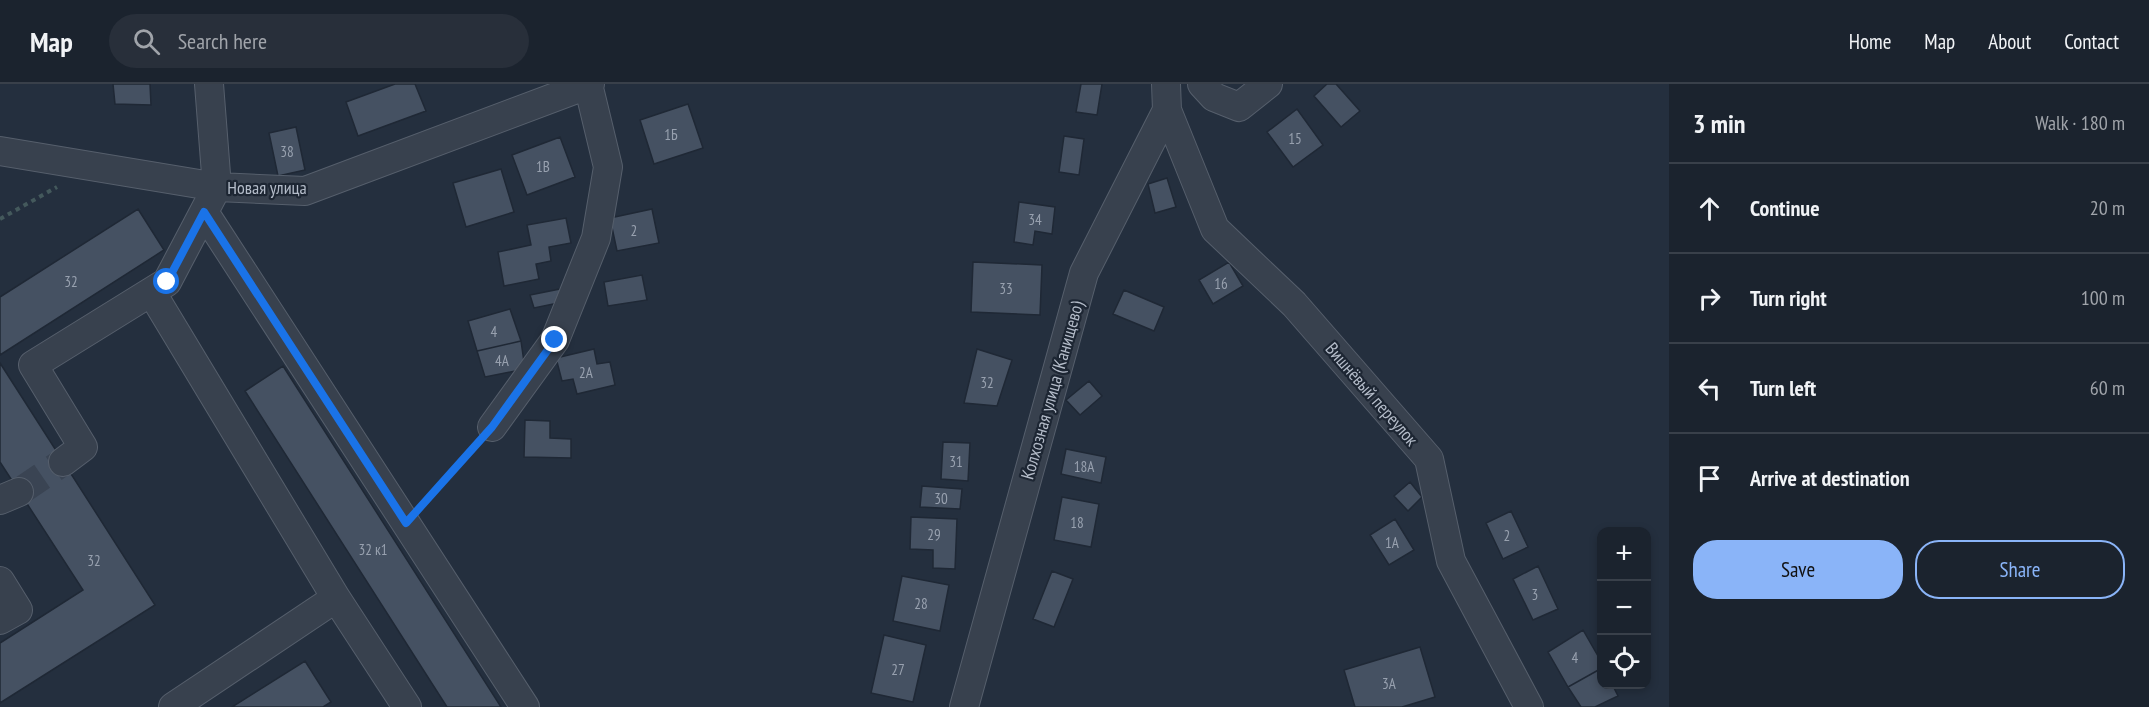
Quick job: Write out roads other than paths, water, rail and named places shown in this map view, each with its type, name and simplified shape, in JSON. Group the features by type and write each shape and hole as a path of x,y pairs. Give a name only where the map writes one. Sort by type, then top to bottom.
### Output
{"street":[{"path":"63,462 83,447 33,365 167,282 217,187 209,84"},
{"path":"492,427 555,340 596,238 608,167 589,84"},
{"name":"Новая улица","path":"2,154 217,187 305,191 589,84"},
{"path":"1202,84 1214,97 1239,107 1268,84"},
{"name":"Колхозная улица (Канищево)","path":"964,707 1084,273 1167,97"},
{"name":"Вишнёвый переулок","path":"1167,97 1215,229 1294,304 1429,459 1451,561 1529,707"},
{"path":"204,212 525,707"},
{"path":"152,293 336,598 407,707"},
{"path":"0,581 18,610 0,621"},
{"path":"173,707 336,598"}],"tunnel":[{"path":"19,492 63,462"}]}
